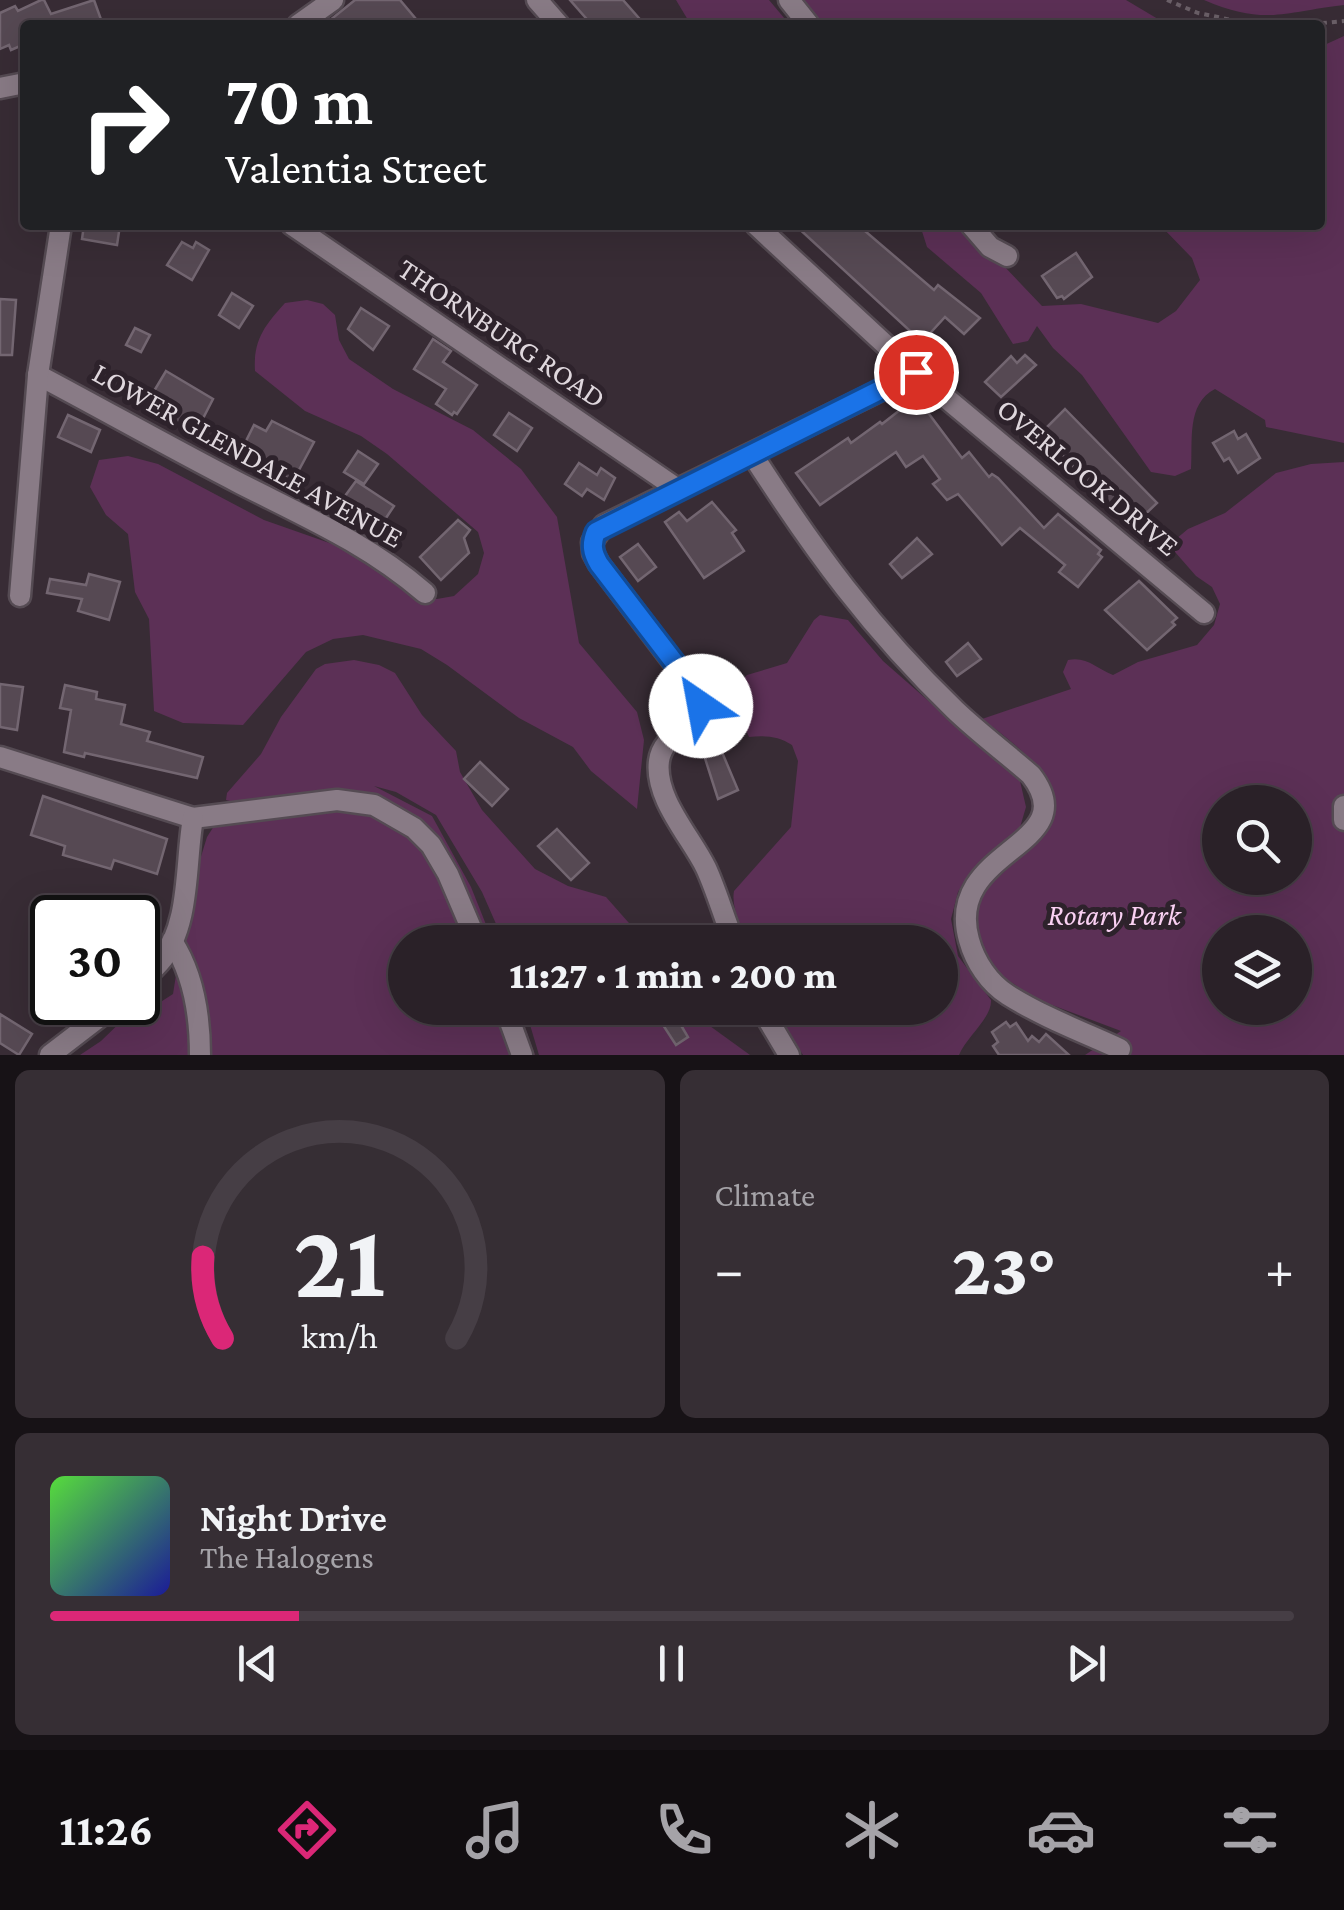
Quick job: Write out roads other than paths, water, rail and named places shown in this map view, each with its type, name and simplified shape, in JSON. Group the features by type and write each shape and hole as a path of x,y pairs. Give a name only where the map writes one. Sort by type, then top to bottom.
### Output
{"street":[{"path":"305,20 333,0"},
{"path":"538,0 555,20"},
{"path":"789,0 806,20"},
{"path":"20,596 38,375 60,230"},
{"name":"THORNBURG ROAD","path":"299,230 679,490"},
{"name":"OVERLOOK DRIVE","path":"761,230 916,372 1204,613"},
{"path":"975,230 990,247 1007,256"},
{"path":"727,925 704,865 671,805 658,768 664,746 699,713 701,698 599,564 592,542 604,525 916,372"},
{"name":"LOWER GLENDALE AVENUE","path":"38,375 351,538 426,594"},
{"path":"752,454 828,569 865,615 958,713 1040,787 1044,811 1036,827 980,876 970,892 966,929 982,970 1007,995 1120,1049"},
{"path":"0,757 193,818 338,800 374,805 393,813 431,845 470,925"},
{"path":"1344,806 1344,820"},
{"path":"160,963 172,941 181,908 193,818"},
{"path":"172,941 185,964 195,998 200,1055"},
{"path":"50,1055 89,1025"},
{"path":"511,1025 522,1055"},
{"path":"771,1025 789,1055"}],"park label":[{"name":"Rotary Park","path":"1114,915"}]}
